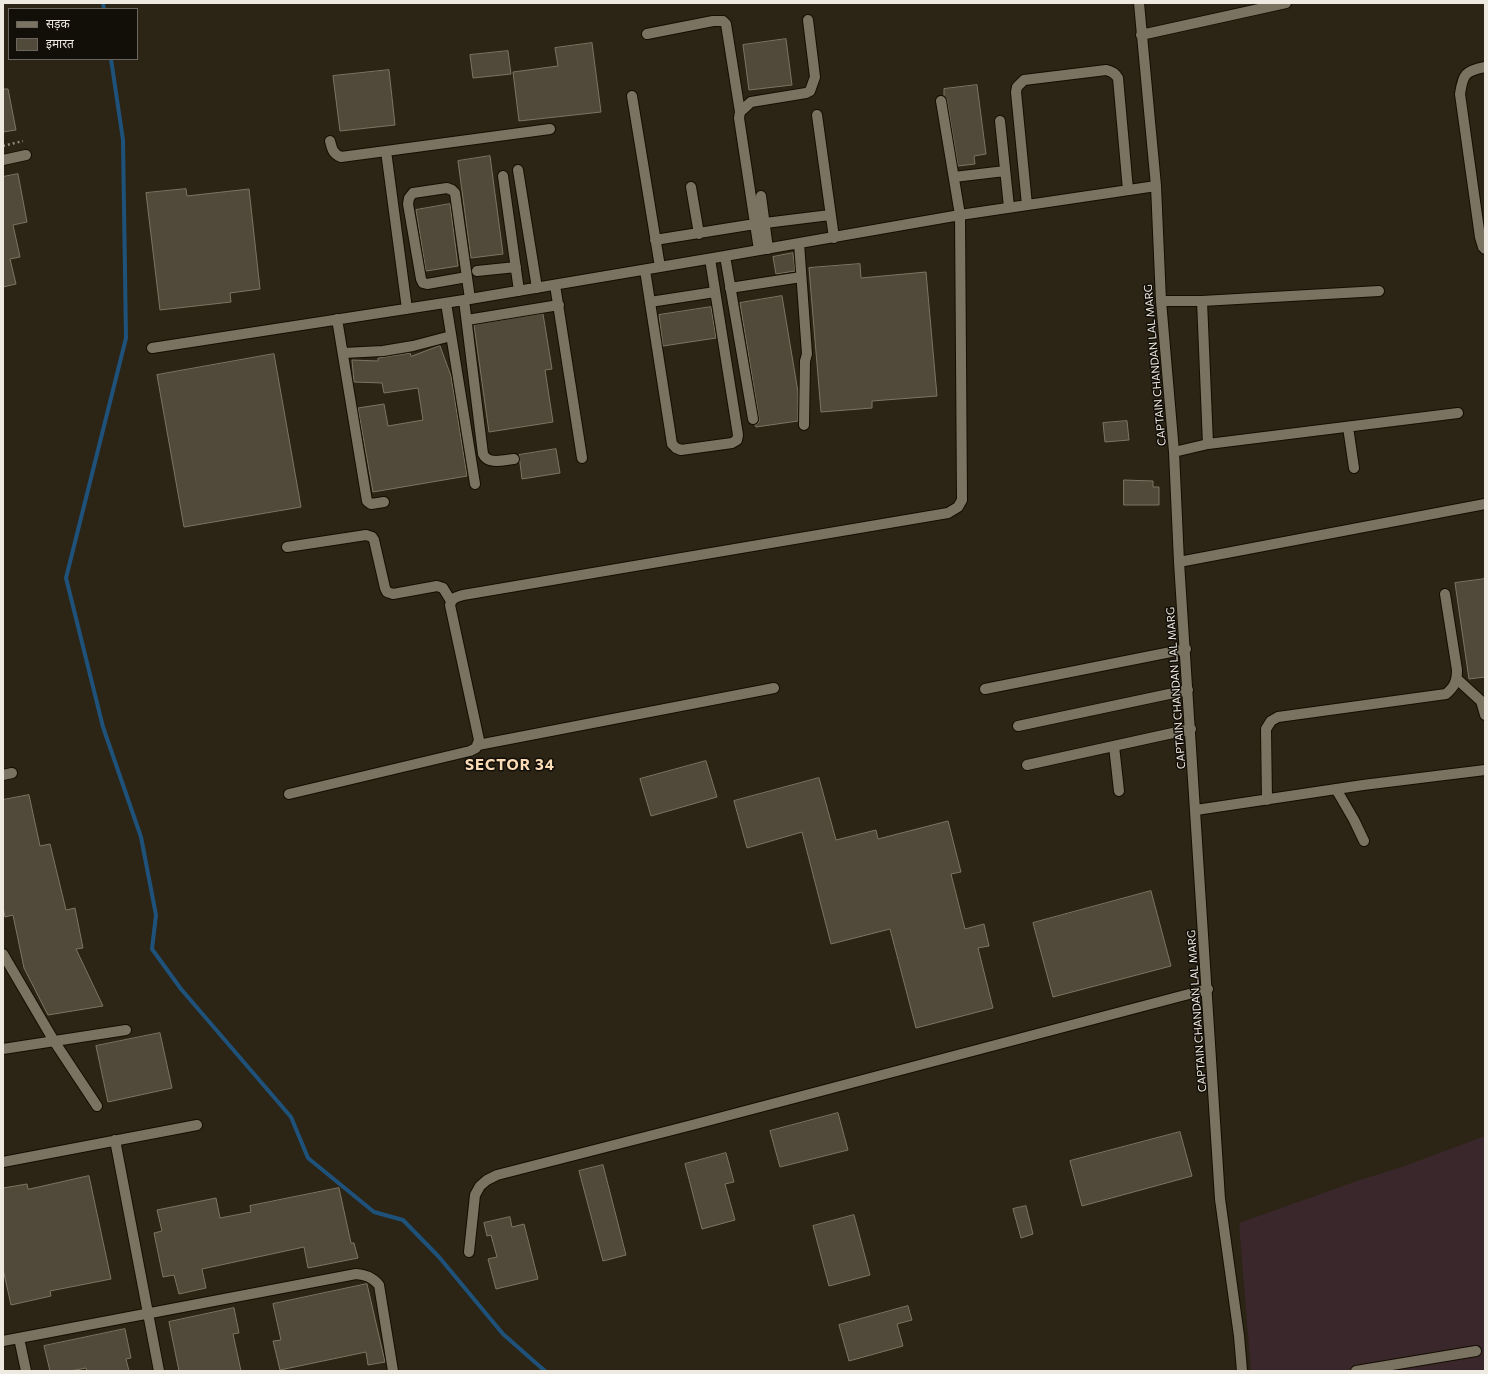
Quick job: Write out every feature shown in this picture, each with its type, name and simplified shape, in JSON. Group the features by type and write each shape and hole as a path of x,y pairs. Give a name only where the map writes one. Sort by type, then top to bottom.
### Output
{"street":[{"name":"CAPTAIN CHANDAN LAL MARG","path":"1139,3 1156,186 1161,301 1174,452 1179,562 1208,989 1220,1199 1239,1336 1242,1371"},
{"path":"1141,35 1286,3"},
{"path":"740,112 751,102 806,93 810,91 815,77 808,20"},
{"path":"647,34 712,21 723,21 726,24 740,112 739,118 764,250"},
{"path":"1485,67 1474,69 1466,73 1462,79 1460,94 1480,237 1485,249"},
{"path":"1027,205 1016,92 1017,87 1024,80 1106,70 1111,71 1116,75 1118,78 1128,190"},
{"path":"632,96 660,267"},
{"path":"451,601 455,597 463,595 948,513 958,506 962,500 960,215 941,101"},
{"path":"817,115 834,238"},
{"path":"1000,121 1009,208"},
{"path":"330,141 332,150 336,155 341,156 550,129"},
{"path":"386,151 407,309"},
{"path":"3,160 26,155"},
{"path":"518,170 537,288"},
{"path":"954,177 1005,171"},
{"path":"503,176 519,291"},
{"path":"152,348 556,285 960,215 1156,186"},
{"path":"691,187 699,234"},
{"path":"467,277 427,284 420,280 408,204 409,198 413,193 447,188 455,193 467,277 467,320 483,454 485,458 490,461 514,459"},
{"path":"760,224 761,196"},
{"path":"655,240 830,214"},
{"path":"799,244 807,354 805,361 804,425"},
{"path":"725,256 752,419"},
{"path":"645,270 672,444 680,450 732,443 737,440 738,435 710,259"},
{"path":"477,271 516,267"},
{"path":"730,288 802,277"},
{"path":"556,285 582,458"},
{"path":"1161,301 1202,301 1378,291"},
{"path":"650,302 715,292"},
{"path":"1202,301 1208,444"},
{"path":"446,303 475,484"},
{"path":"467,320 559,305"},
{"path":"337,319 367,501 371,504 384,502"},
{"path":"343,353 383,351 414,346 451,336"},
{"path":"1174,452 1208,444 1458,413"},
{"path":"1348,427 1354,468"},
{"path":"1179,562 1485,504"},
{"path":"287,547 366,535 372,536 387,592 393,594 437,586 443,588 451,601 450,605 479,740 478,745"},
{"path":"1267,800 1266,730 1271,721 1278,717 1446,694 1454,686 1457,679 1445,594"},
{"path":"985,689 1186,649"},
{"path":"1457,679 1472,691 1481,701 1485,715"},
{"path":"289,794 470,751 478,745 774,688"},
{"path":"1018,726 1188,690"},
{"path":"1027,765 1191,729"},
{"path":"1114,746 1119,791"},
{"path":"1196,810 1336,789 1485,770"},
{"path":"1336,789 1364,841"},
{"path":"3,954 54,1040 98,1106"},
{"path":"469,1252 475,1195 480,1186 498,1175 1208,989"},
{"path":"3,1049 126,1030"},
{"path":"3,1162 197,1125"},
{"path":"115,1140 159,1371"},
{"path":"3,1341 356,1274 368,1276 379,1285 393,1371"},
{"path":"19,1338 26,1371"},
{"path":"1356,1371 1476,1351"}],"path":[{"path":"3,146 23,141"}],"shaded area":[{"path":"1485,1136 1485,1371 1251,1371 1239,1223 1360,1180 1402,1167"}],"building":[{"path":"786,39 792,85 749,90 743,45"},
{"path":"592,43 601,112 519,121 513,72 558,66 555,48"},
{"path":"508,51 511,74 473,78 470,55"},
{"path":"389,70 395,125 340,131 333,76"},
{"path":"977,85 986,154 974,156 975,164 958,166 947,100 944,96 944,89"},
{"path":"3,89 8,89 16,130 3,132"},
{"path":"490,156 503,254 471,258 458,161"},
{"path":"18,174 27,222 13,225 20,257 10,259 16,284 3,287 3,177"},
{"path":"186,189 187,196 249,189 260,289 230,293 231,302 160,310 146,193"},
{"path":"450,204 458,266 426,271 416,210"},
{"path":"793,253 795,271 776,274 773,257"},
{"path":"860,264 861,278 926,272 937,396 872,401 872,408 821,412 809,268"},
{"path":"782,296 798,392 798,421 756,427 755,425 759,422 759,418 740,303"},
{"path":"711,307 716,338 663,346 659,315"},
{"path":"543,314 552,369 545,370 553,422 489,432 474,325"},
{"path":"440,346 451,376 467,476 373,492 358,408 384,404 388,426 423,420 418,388 384,393 382,383 354,382 352,360 378,361 378,358 410,353 411,356"},
{"path":"274,354 301,507 184,527 157,375"},
{"path":"1127,421 1129,440 1105,442 1103,423"},
{"path":"556,449 560,473 522,479 519,455"},
{"path":"1124,480 1153,481 1153,487 1159,487 1159,505 1124,505"},
{"path":"1485,579 1485,677 1469,679 1455,583"},
{"path":"706,761 717,797 651,816 640,779"},
{"path":"819,778 836,840 876,830 878,839 948,821 961,872 951,874 965,929 984,924 989,946 978,948 993,1008 916,1028 890,929 831,944 802,832 747,848 734,801"},
{"path":"29,795 40,846 50,844 66,910 75,908 83,948 76,949 103,1006 48,1015 24,968 13,915 5,917 3,907 3,800"},
{"path":"1151,891 1171,966 1053,997 1033,923"},
{"path":"160,1033 172,1088 108,1102 96,1046"},
{"path":"838,1113 848,1150 780,1167 770,1131"},
{"path":"1180,1132 1192,1176 1082,1206 1070,1161"},
{"path":"726,1153 734,1182 725,1184 735,1220 702,1229 685,1164"},
{"path":"603,1165 626,1255 603,1261 579,1171"},
{"path":"89,1176 111,1279 50,1291 51,1296 11,1305 3,1269 3,1188 27,1184 28,1189"},
{"path":"339,1188 351,1243 354,1243 358,1258 308,1268 304,1247 202,1269 206,1288 179,1294 174,1275 163,1277 154,1233 162,1231 157,1210 216,1198 220,1218 251,1212 250,1206"},
{"path":"1026,1206 1033,1234 1021,1238 1013,1209"},
{"path":"854,1215 870,1275 829,1286 813,1226"},
{"path":"510,1217 512,1227 524,1224 538,1279 496,1289 488,1259 497,1257 491,1235 487,1236 484,1223"},
{"path":"367,1284 385,1362 368,1365 366,1352 280,1370 273,1341 281,1340 273,1304"},
{"path":"908,1306 912,1320 897,1324 903,1346 849,1361 839,1325"},
{"path":"234,1308 239,1333 233,1334 241,1371 179,1371 169,1322"},
{"path":"125,1329 131,1358 126,1359 129,1371 87,1371 86,1368 70,1371 50,1371 44,1346"}],"waterway":[{"path":"103,3 104,8"},
{"path":"111,60 123,140 126,338 66,578 103,727 141,837 156,915 152,949 181,989 291,1117 308,1158 374,1212 403,1220 439,1257 503,1334 545,1371"}],"district":[{"name":"SECTOR 34","path":"510,765"}]}
